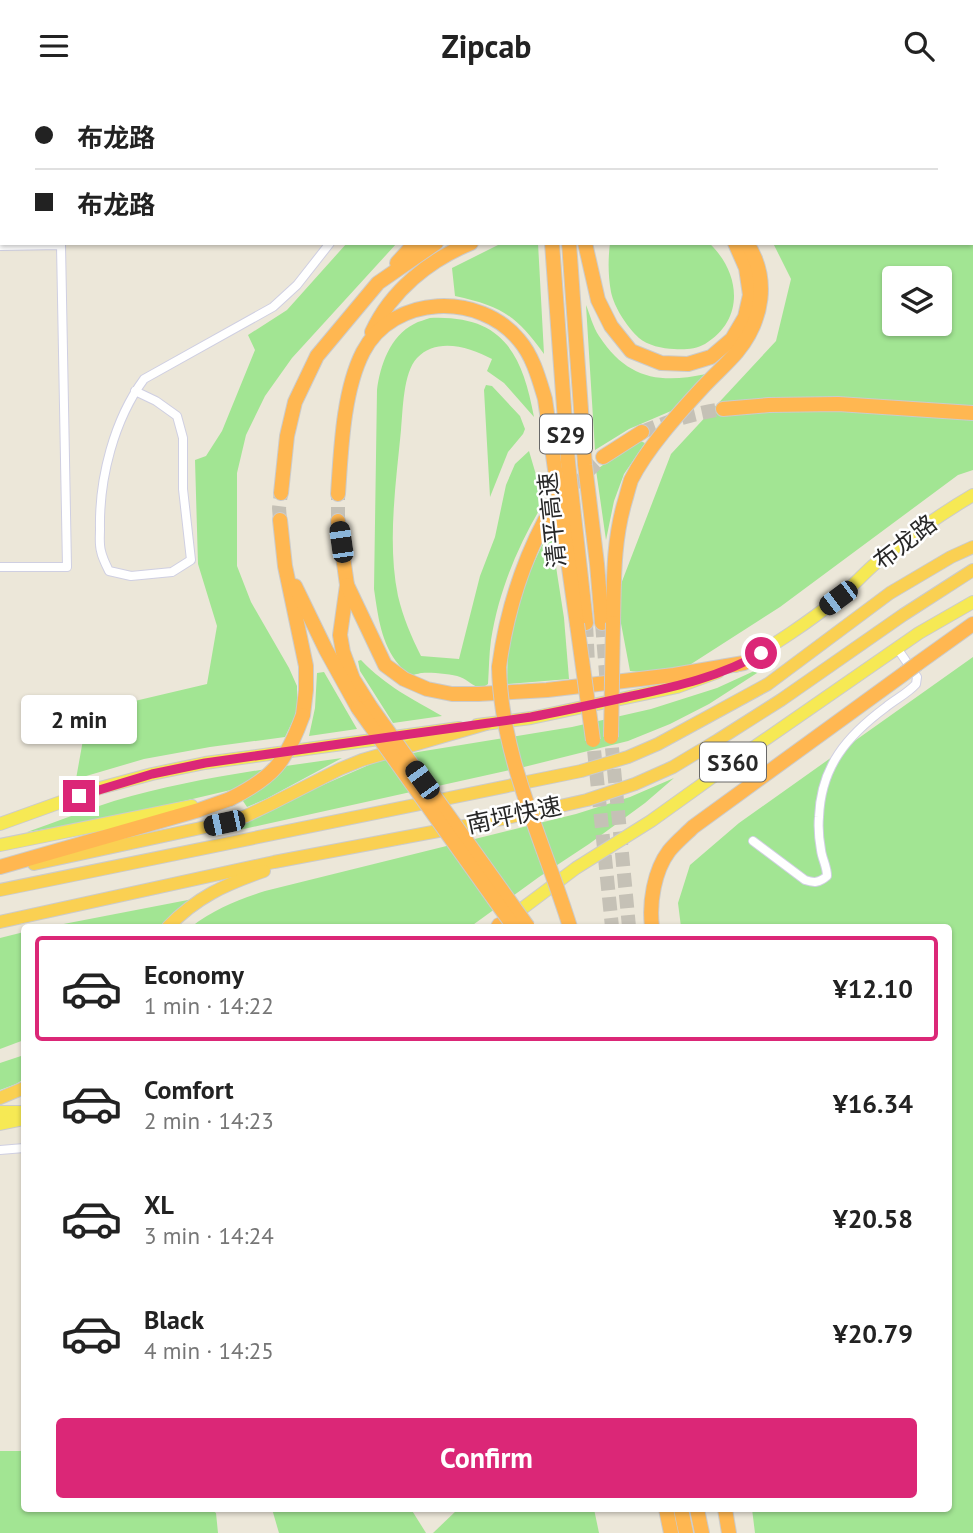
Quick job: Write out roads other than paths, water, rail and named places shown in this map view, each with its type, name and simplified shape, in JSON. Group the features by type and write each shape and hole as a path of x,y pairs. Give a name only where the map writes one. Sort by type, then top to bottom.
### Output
{"highway":[{"path":"281,493 286,436 295,402 317,356 413,245"},
{"path":"378,283 433,245"},
{"path":"338,494 349,391 375,326 396,295 432,263 466,245"},
{"name":"清平高速","path":"552,245 581,624"},
{"name":"清平高速","path":"569,245 585,465 607,623"},
{"path":"585,245 598,300 611,326 631,351 661,363 688,364 711,357 732,339 745,317 750,295 746,268 736,245"},
{"path":"611,737 607,623 618,523 631,481 654,444 738,351 753,326 760,303 762,279 756,256 748,245"},
{"path":"363,352 378,333 399,317 416,310 438,306 457,306 488,314 521,341 537,372 545,399 581,624 593,740"},
{"path":"723,409 838,404 973,412"},
{"path":"603,457 642,432"},
{"path":"0,869 230,799 256,786 285,756 303,715 306,666 285,566 280,520"},
{"path":"545,520 527,556 515,591 504,634 499,689 508,740 519,778 569,924"},
{"path":"338,521 347,585 340,635 343,652 364,707 526,924"},
{"name":"南坪快速","path":"0,890 581,771 628,757 658,744 768,684 890,593 973,547"},
{"path":"285,566 326,650 500,924"},
{"name":"南坪快速","path":"0,922 274,862 507,818 587,800 635,784 673,767 718,740 973,571"},
{"path":"347,585 385,665 404,679 440,692 478,694 547,690 674,675 744,663"},
{"path":"652,924 657,876 668,852 693,827 973,624"},
{"path":"0,869 224,823 246,816 362,760 486,724"},
{"path":"171,924 190,906 226,885 327,852"},
{"path":"0,1098 21,1089"},
{"path":"667,1512 671,1533"},
{"path":"682,1512 685,1533"},
{"path":"698,1512 702,1533"},
{"path":"726,1512 729,1533"}],"main road":[{"name":"布龙路","path":"0,824 100,788 205,763 531,717 677,687 744,663 794,632 908,538 973,495"},
{"name":"S360","path":"506,924 576,868 651,821 919,633 973,602"},
{"path":"0,845 230,799"},
{"path":"0,1112 21,1112"},
{"path":"0,1124 21,1120"}],"street":[{"path":"0,246 61,245 67,567 0,567"},
{"path":"135,391 156,401 177,417 183,438 183,489 191,560 172,572 131,576 109,571 101,551 100,518 110,452 135,391 144,379 272,307 297,285 328,245"},
{"path":"753,841 805,880 813,883 827,876 818,824 827,773 847,740 916,684 917,677 897,648"},
{"path":"0,1150 21,1148"}],"tunnel":[{"path":"642,432 682,418 723,409"},
{"path":"545,520 559,498 603,457"},
{"path":"280,520 281,493"},
{"path":"338,494 338,521"},
{"path":"586,623 588,664"},
{"path":"602,623 607,686"},
{"path":"610,727 629,924"},
{"path":"592,730 612,924"}]}
